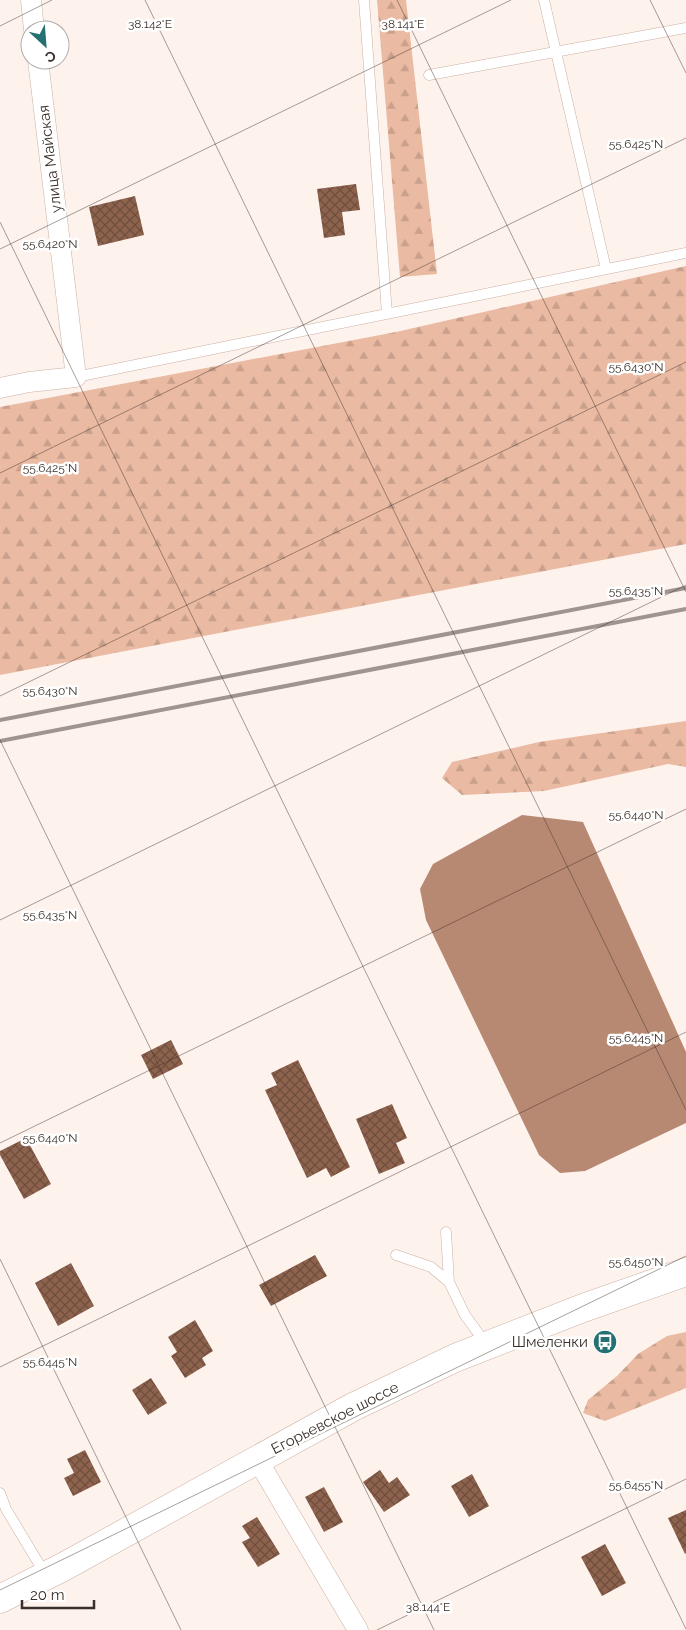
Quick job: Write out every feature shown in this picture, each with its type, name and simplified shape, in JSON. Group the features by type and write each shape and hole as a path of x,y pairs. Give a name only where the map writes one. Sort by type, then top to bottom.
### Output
{"main road":[{"name":"Егорьевское шоссе","path":"0,1599 65,1566 352,1407 486,1345 686,1272"}],"street":[{"path":"31,0 33,20"},
{"name":"улица Майская","path":"39,70 76,377"},
{"path":"0,388 29,382 76,377"},
{"path":"257,1459 358,1630"}],"lane":[{"path":"364,0 387,314"},
{"path":"544,0 606,269"},
{"path":"429,74 686,28"},
{"path":"76,377 686,253"},
{"path":"446,1232 449,1282 465,1315 486,1345"},
{"path":"396,1255 431,1267 449,1282"},
{"path":"0,1493 6,1509 46,1575"}],"green space":[{"path":"377,0 406,0 437,274 400,277"},
{"path":"686,266 686,544 0,675 0,407 396,332"},
{"path":"686,721 686,767 668,764 544,791 462,795 442,778 452,762 539,742"},
{"path":"686,1332 686,1388 605,1421 583,1413 588,1400 617,1376 638,1354 667,1336"}],"shaded area":[{"path":"522,815 583,822 686,1052 686,1123 585,1171 560,1173 539,1155 426,920 420,889 433,864"}],"building":[{"path":"356,184 360,210 342,212 345,235 324,238 317,189"},
{"path":"135,196 144,235 98,246 89,207"},
{"path":"171,1040 183,1064 153,1079 141,1055"},
{"path":"298,1060 350,1167 331,1177 326,1168 307,1178 265,1090 277,1085 271,1073"},
{"path":"392,1104 407,1138 396,1143 405,1163 379,1174 356,1119"},
{"path":"26,1138 51,1184 24,1199 0,1155 0,1151"},
{"path":"315,1255 327,1276 271,1306 259,1285"},
{"path":"71,1263 94,1306 58,1326 35,1283"},
{"path":"195,1320 213,1351 202,1358 206,1365 185,1378 171,1356 177,1352 168,1337"},
{"path":"151,1378 167,1403 148,1415 132,1390"},
{"path":"85,1450 101,1482 73,1496 64,1478 74,1473 67,1459"},
{"path":"380,1470 389,1483 397,1477 410,1495 384,1512 363,1482"},
{"path":"472,1474 489,1506 469,1517 451,1486"},
{"path":"324,1487 343,1522 324,1532 305,1497"},
{"path":"686,1510 686,1553 685,1554 668,1518"},
{"path":"257,1517 280,1554 258,1567 242,1542 250,1538 242,1526"},
{"path":"605,1544 626,1583 602,1596 581,1557"}],"railway":[{"path":"0,720 686,588"},
{"path":"0,741 686,609"}],"place":[{"name":"Шмеленки","path":"605,1342"}]}
